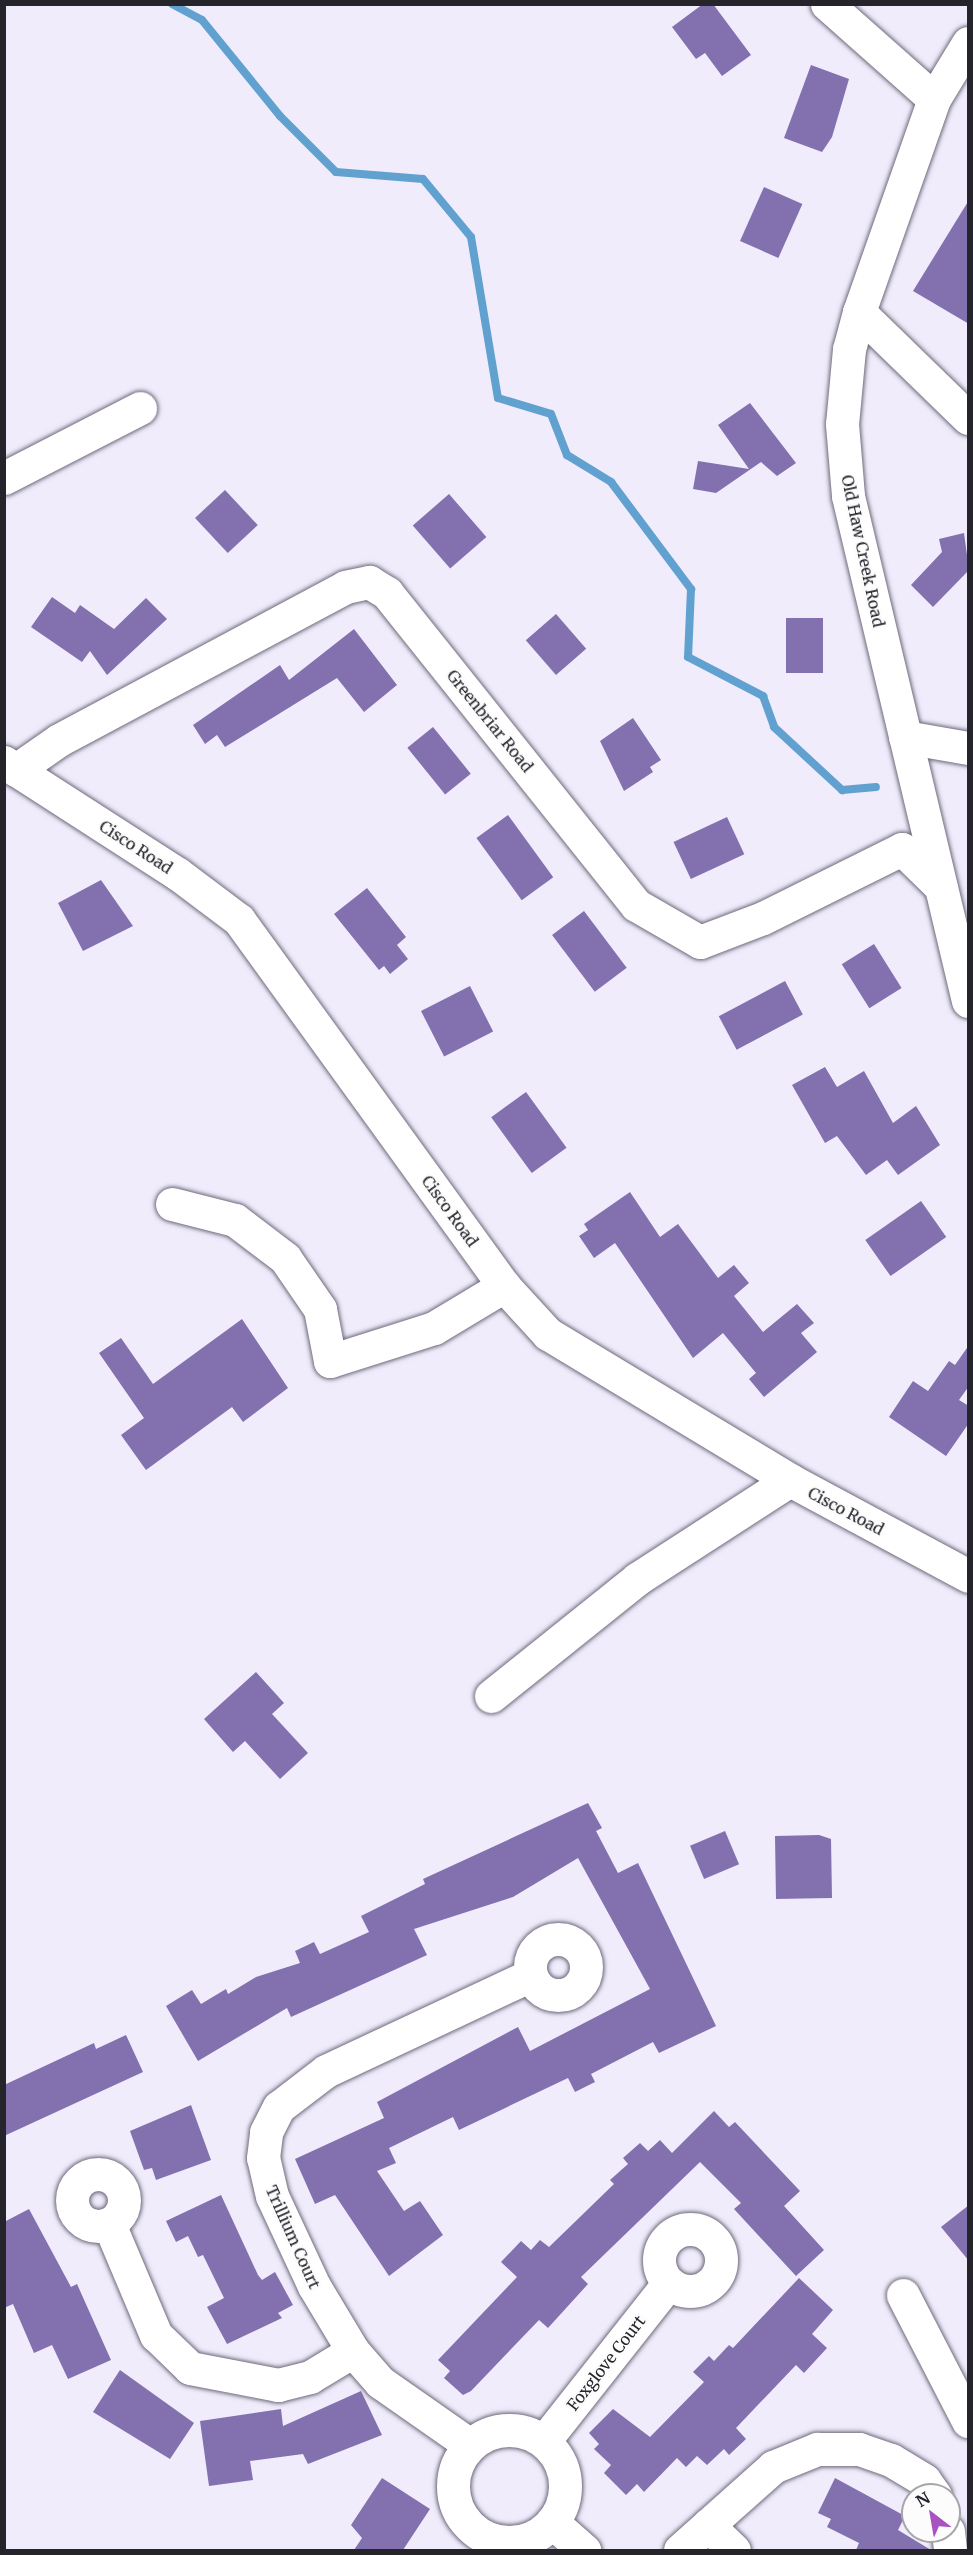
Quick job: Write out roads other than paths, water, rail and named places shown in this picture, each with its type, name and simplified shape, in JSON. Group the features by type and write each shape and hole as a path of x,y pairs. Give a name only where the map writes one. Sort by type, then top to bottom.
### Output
{"street":[{"path":"827,4 934,99"},
{"name":"Old Haw Creek Road","path":"969,43 934,99 859,312 843,392 844,460 906,737 969,1001"},
{"path":"859,312 969,418"},
{"path":"4,478 140,408"},
{"name":"Greenbriar Road","path":"10,766 345,587 369,582 387,593 636,904 700,942 763,918 902,849 941,886"},
{"path":"906,737 969,748"},
{"name":"Cisco Road","path":"10,766 178,874 239,920 504,1286 548,1334 790,1480 969,1576"},
{"path":"172,1204 236,1220 285,1258 320,1309 330,1361 434,1328 504,1286"},
{"path":"491,1696 637,1579 790,1480"},
{"name":"Trillium Court","path":"470,2445 380,2382 353,2351 314,2286 272,2196 263,2158 266,2132 279,2107 326,2071 531,1976"},
{"path":"109,2224 156,2335 190,2368 278,2385 310,2377 353,2351"},
{"name":"Foxglove Court","path":"544,2441 668,2284"},
{"path":"903,2295 969,2421"},
{"path":"506,2429 544,2441 564,2471 566,2489 552,2522 516,2541 472,2541 457,2506 453,2490 454,2474 470,2445 506,2429"},
{"path":"680,2550 773,2467 817,2449 859,2449 891,2460 926,2483"},
{"path":"552,2522 584,2550"},
{"path":"708,2525 734,2550"}],"waterway":[{"path":"172,4 202,20 280,116 336,172 423,179 471,237 498,398 551,414 567,455 611,482 691,589 688,657 763,696 774,727 842,790 876,787"}]}
